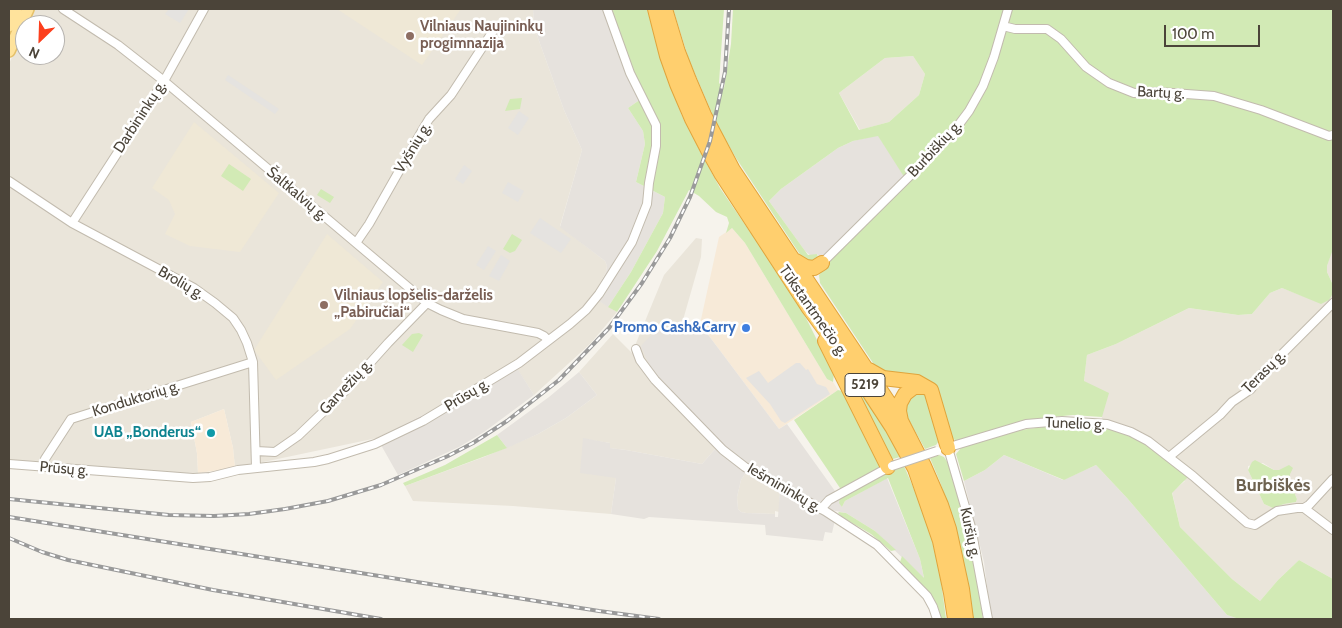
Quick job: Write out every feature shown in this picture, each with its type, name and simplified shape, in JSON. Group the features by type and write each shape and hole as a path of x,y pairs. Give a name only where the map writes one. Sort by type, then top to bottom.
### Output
{"highway":[{"name":"Tūkstantmečio g.","path":"655,9 667,56 677,84 692,119 722,175 808,307 856,372 892,427 915,469 940,541 950,583 954,619"},
{"name":"Tūkstantmečio g.","path":"666,9 688,80 733,170 901,421 924,466 941,505 956,556 966,619"},
{"path":"795,261 806,267 814,268 822,263"},
{"path":"815,291 817,273 822,263"},
{"path":"808,307 890,467"},
{"path":"864,365 878,376 916,382 928,388 933,394 943,449"},
{"path":"901,421 900,403 905,394 914,387 928,388"}],"main road":[{"path":"9,26 16,9"},
{"path":"9,51 28,9"}],"street":[{"name":"Šaltkalvių g.","path":"63,9 118,45 164,81 427,303 463,319 538,333 548,340"},
{"name":"Darbininkų g.","path":"72,223 164,81 204,9"},
{"name":"Prūsų g.","path":"9,464 193,478 328,459 375,444 398,434 519,363 570,324 600,294 632,242 648,204 648,183 656,146 656,125 630,73 607,9"},
{"name":"Burbiškių g.","path":"822,263 954,131 969,111 983,86 994,57 1008,9"},
{"name":"Bartų g.","path":"1003,26 1047,29 1061,40 1086,67 1109,82 1134,93 1159,92 1214,96 1261,110 1329,136 1333,135"},
{"name":"Vyšnių g.","path":"356,243 369,224 423,128 451,95 493,31"},
{"name":"Brolių g.","path":"9,181 72,223 194,288 233,318 247,343 253,362 256,468"},
{"name":"Garvežių g.","path":"274,452 298,436 331,405 388,342 427,303"},
{"name":"Terasų g.","path":"1169,457 1220,415 1232,402 1251,389 1263,373 1333,303"},
{"name":"Iešmininkų g.","path":"636,349 640,360 655,380 723,450 746,467 869,538 888,554 927,596 937,619"},
{"name":"Konduktorių g.","path":"44,467 45,460 71,420 253,362"},
{"name":"Tunelio g.","path":"821,509 829,500 890,467 1020,426 1047,422 1107,424 1131,432 1148,441 1169,457 1246,523 1255,525 1270,514 1284,509 1304,508"},
{"name":"Kuršių g.","path":"943,449 971,527 988,619"},
{"path":"256,451 274,452 276,466"},
{"path":"1333,479 1304,508 1333,530"}],"shaded area":[{"path":"34,9 533,9 534,27 564,110 582,150 560,226 605,261 607,266 606,272 593,297 617,312 591,343 534,395 514,364 461,396 377,438 235,468 233,448 224,409 191,422 197,453 198,473 144,472 9,460 9,64 15,50 15,65 65,65 65,15 31,15"},
{"path":"169,9 189,9 180,23 165,14"},
{"name":"Vilniaus Naujininkų progimnazija","path":"337,9 461,9 422,65"},
{"path":"533,9 611,9 616,27 644,97 628,108 643,131 645,144 636,182 665,197 663,213 631,272 608,307 593,297 606,272 607,266 605,261 560,227 582,150 564,110 534,27"},
{"path":"913,56 925,74 919,95 889,122 860,130 839,93 885,58"},
{"path":"228,75 279,109 275,114 225,80"},
{"path":"519,111 529,118 518,135 508,128"},
{"path":"194,122 279,193 240,252 190,246 165,234 175,214 169,200 152,188"},
{"path":"878,135 909,183 826,265 817,254 811,256 805,251 769,201 781,189 838,148 853,141"},
{"path":"464,165 472,171 463,184 455,179"},
{"path":"508,182 524,191 518,202 502,193"},
{"path":"540,218 571,239 561,253 530,233"},
{"path":"732,228 745,243 827,379 833,382 838,390 779,429 700,324 719,237"},
{"name":"Vilniaus lopšelis-darželis „Pabiručiai“","path":"327,234 383,282 350,329 276,380 254,350"},
{"path":"696,238 702,239 701,257 681,327 658,328 716,448 702,464 609,448 610,443 584,439 616,478 611,514 513,506 413,501 405,486 484,457 538,434 566,418 597,395 579,372 613,334 632,353 664,275"},
{"path":"488,246 496,251 484,270 476,265"},
{"path":"1333,249 1333,285 1327,272"},
{"path":"501,255 510,261 499,281 489,276"},
{"path":"1282,288 1321,303 1332,295 1333,290 1333,579 1299,560 1260,601 1232,579 1180,527 1172,492 1185,481 1100,426 1102,417 1084,381 1087,355 1116,344 1189,308 1238,315 1252,314 1270,293","holes":["1263,463 1274,470 1290,474 1290,484 1297,499 1296,502 1273,508 1264,504 1248,470 1248,466"]},
{"path":"700,324 779,429 787,424 840,498 842,507 845,501 887,478 920,559 924,579 875,531 846,513 811,506 835,520 832,533 825,532 823,541 766,535 765,525 649,517 644,519 611,514 616,478 580,473 583,438 610,443 610,448 702,464 716,448 657,384 641,346 658,328","holes":["747,471 780,488 778,517 775,517 775,514 746,513 738,509 737,497 741,480"]},
{"path":"514,363 534,395 484,432 459,447 398,475 377,438 461,396"},
{"path":"796,363 800,363 806,370 808,369 817,384 826,387 830,394 785,423 781,421 770,404 746,378 759,371 768,383"},
{"path":"579,372 597,395 566,418 538,434 507,448 497,435 549,397"},
{"path":"224,409 233,448 235,468 198,473 197,453 191,422"},
{"path":"1004,455 1063,480 1096,465 1127,498 1227,615 1239,619 991,619 984,562 964,481 985,470"},
{"path":"747,471 780,488 779,512 775,511 775,514 746,513 738,509 737,497 741,480"}],"green space":[{"path":"611,9 647,9 665,72 682,116 720,188 785,283 806,318 834,374 833,382 827,379 745,243 732,228 726,233 729,223 727,217 716,212 699,196 689,190 657,251 617,312 608,307 631,272 663,213 665,197 636,182 645,144 643,131 628,108 644,97 634,76"},
{"path":"673,9 724,9 719,83 724,88 731,44 733,9 1333,9 1333,249 1327,266 1327,272 1333,285 1332,295 1329,300 1321,304 1282,288 1270,293 1252,314 1238,315 1189,308 1116,344 1087,355 1084,381 1109,393 1102,417 1073,415 1041,418 1015,423 957,441 952,438 938,393 883,374 877,369 820,283 819,275 831,260 908,183 878,136 853,141 838,148 781,189 769,201 808,255 817,254 819,260 805,262 736,158 717,125 689,60","holes":["913,56 925,74 919,95 889,122 859,130 839,93 885,58"]},
{"path":"522,98 520,109 505,111 510,99"},
{"path":"229,164 251,179 243,191 221,176"},
{"path":"321,189 334,197 330,203 317,195"},
{"path":"512,234 522,240 515,251 510,253 503,249"},
{"path":"419,333 423,335 413,352 402,345 412,334"},
{"path":"835,354 876,413 900,457 889,458"},
{"path":"838,390 845,392 880,460 880,467 843,488 840,488 794,420"},
{"path":"916,390 927,395 939,441 936,445 925,449 904,411 904,399"},
{"path":"1064,424 1100,426 1139,438 1189,476 1172,493 1180,527 1232,579 1260,601 1299,560 1333,579 1333,619 1239,619 1227,615 1127,498 1096,465 1064,480 1004,455 985,470 964,481 956,454 961,448 1021,430"},
{"path":"497,435 507,448 405,486 403,483 445,465"},
{"path":"939,455 944,457 948,463 969,534 976,567 983,619 973,619 967,578 956,528 930,458"},
{"path":"1255,460 1274,470 1279,470 1289,465 1293,468 1290,474 1290,483 1297,499 1296,502 1273,508 1264,504 1248,470"},
{"path":"904,466 920,503 932,540 940,573 946,619 940,619 930,595 900,562 902,556 924,578 920,559 888,478 845,501 842,507 839,503 840,498 887,471"},
{"path":"839,512 846,513 875,531 896,550 891,551 871,534 842,517"}],"railway":[{"path":"9,499 169,515 214,516 285,509 328,501 381,485 448,456 473,443 507,421 559,380 609,328 642,283 670,238 690,197 710,141 725,72 729,9"},
{"path":"9,517 659,619"},
{"path":"9,538 42,552 68,560 213,590 381,619"}],"place":[{"name":"Vilniaus Naujininkų progimnazija","path":"410,36"},
{"name":"Vilniaus lopšelis-darželis „Pabiručiai“","path":"324,305"},
{"name":"Promo Cash&Carry","path":"746,328"},
{"name":"UAB „Bonderus“","path":"211,433"}],"district":[{"name":"Burbiškės","path":"1273,486"}]}
